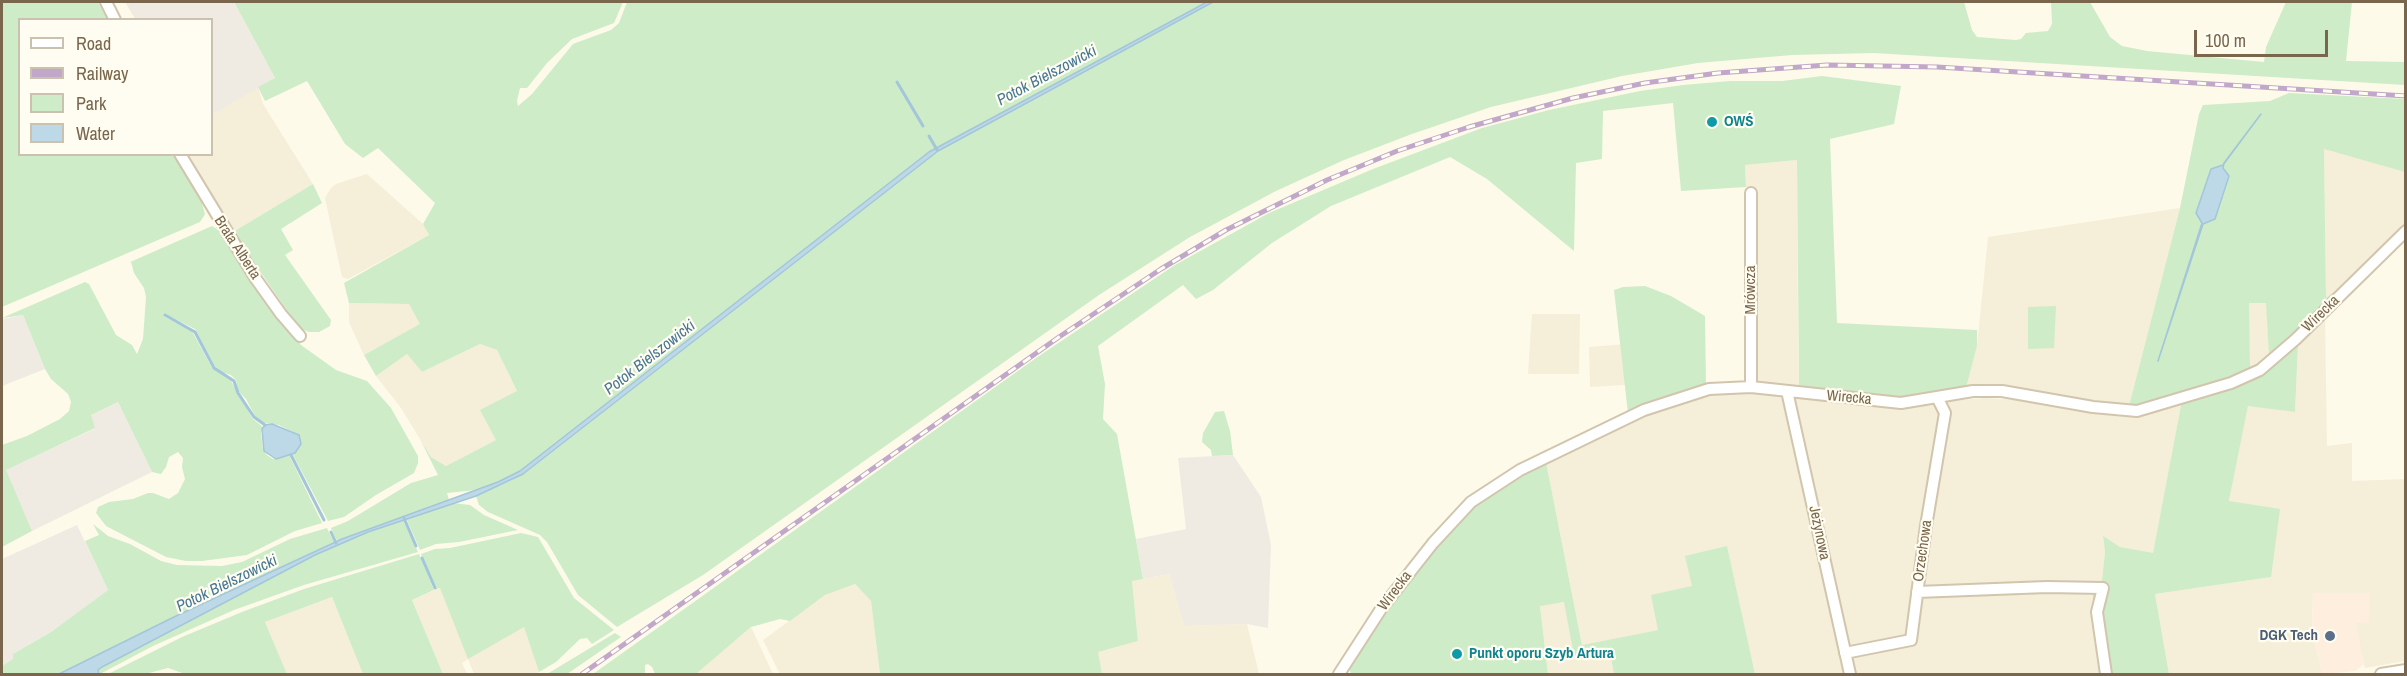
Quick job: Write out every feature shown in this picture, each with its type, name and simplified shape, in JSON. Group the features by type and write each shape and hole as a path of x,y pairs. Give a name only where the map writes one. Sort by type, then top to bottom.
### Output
{"street":[{"path":"106,2 114,18"},
{"name":"Brata Alberta","path":"181,156 256,279 300,336"},
{"name":"Mrówcza","path":"1751,193 1751,387"},
{"name":"Wirecka","path":"1340,675 1381,609 1432,543 1480,495 1521,470 1644,410 1709,389 1751,387 1902,403 1973,391 2002,391 2093,407 2137,411 2231,383 2260,370 2406,231"},
{"name":"Jeżynowa","path":"1787,392 1850,675"},
{"name":"Orzechowa","path":"1845,653 1911,640 1926,526 1945,413 1937,397"},
{"path":"1917,592 2047,587 2103,588 2097,612 2106,675"},
{"path":"2380,675 2406,670"}],"shaded area":[{"path":"125,2 234,2 275,78 213,114 213,18 134,18"},
{"path":"258,87 263,104 313,184 233,232 190,156 213,156 213,114"},
{"path":"2324,149 2406,172 2405,228 2339,293 2326,299"},
{"path":"1797,160 1799,389 1754,383 1754,187 1746,187 1745,165"},
{"path":"367,174 423,224 429,235 348,279 342,277 325,198 336,184"},
{"path":"2180,208 2129,406 2062,398 2009,387 1966,388 1977,346 1988,237"},
{"path":"2264,257 2269,355 2250,369 2239,373 2238,259"},
{"path":"349,303 409,304 421,324 364,355 349,322"},
{"path":"1532,314 1580,314 1579,374 1528,374"},
{"path":"23,315 45,369 2,386 2,319"},
{"path":"2325,319 2327,446 2352,443 2352,481 2405,479 2405,661 2365,668 2355,623 2313,594 2312,631 2322,674 2169,674 2155,594 2271,577 2229,501 2248,405 2295,412 2298,345"},
{"path":"1639,343 1643,384 1590,387 1589,347"},
{"path":"480,344 497,350 517,391 496,440 446,466 431,457 401,408 376,376 407,354 422,372"},
{"path":"1740,391 1951,398 1953,401 1984,398 2039,401 2127,414 2182,400 2153,554 2120,547 2103,537 2105,552 2102,580 2092,591 2105,674 1755,674 1727,547 1658,630 1582,645 1546,462 1662,408 1710,394"},
{"path":"118,402 152,472 32,531 5,470 94,429 91,415"},
{"path":"1233,455 1261,497 1271,545 1268,628 1247,624 1184,626 1169,574 1143,579 1136,539 1186,529 1178,458"},
{"path":"77,525 108,590 51,632 13,654 14,659 2,666 2,559"},
{"path":"1169,574 1184,626 1247,624 1259,674 1102,674 1097,652 1138,641 1132,581"},
{"path":"855,584 871,601 880,674 780,674 763,640 825,595"},
{"path":"440,588 496,642 524,626 539,672 534,674 474,674 468,659 462,663 467,674 443,674 412,600"},
{"path":"2313,593 2370,593 2369,623 2356,623 2364,664 2355,671 2322,674 2312,631"},
{"path":"332,597 363,674 287,674 265,622"},
{"path":"1565,602 1574,656 1610,653 1614,674 1548,674 1540,605"},
{"path":"751,627 773,674 696,674"}],"green space":[{"path":"2,2 98,2 106,18 18,18 18,156 178,156 201,200 205,214 200,222 2,307"},
{"path":"234,2 623,2 614,23 572,39 547,63 527,88 520,88 518,106 532,94 573,44 611,30 619,23 627,2 1207,2 929,152 527,467 476,490 447,493 449,500 337,541 331,528 348,521 411,483 438,475 421,441 431,457 446,466 496,440 480,410 517,391 497,350 480,344 422,372 407,354 376,376 364,355 420,324 409,304 349,303 344,283 429,235 423,224 435,203 378,148 363,158 345,144 307,81 265,101 258,87 275,78"},
{"path":"1213,2 1964,2 1972,30 1977,37 2016,40 2021,39 2026,33 2048,31 2052,24 2051,2 2090,2 2110,37 2122,46 2147,51 2264,62 2266,47 2286,2 2352,2 2346,61 2405,62 2405,85 1874,53 1792,55 1698,63 1622,76 1491,107 1412,134 1344,160 1276,191 1190,237 1099,295 703,575 617,627 578,595 547,542 540,535 488,512 479,505 476,496 529,470 938,151"},
{"path":"1822,76 1901,86 1894,124 1830,139 1837,323 1977,330 1977,346 1966,388 1909,398 1799,389 1797,160 1745,165 1746,187 1681,191 1673,103 1603,111 1602,159 1576,163 1574,251 1487,179 1450,157 1331,206 1272,243 1213,290 1196,299 1183,285 1098,346 1105,384 1103,419 1117,434 1143,579 1132,581 1138,641 1098,652 1102,674 880,674 871,601 855,584 825,595 790,621 780,619 751,627 696,674 655,674 648,664 645,665 645,674 593,674 1036,358 1175,265 1269,213 1373,169 1482,128 1549,110 1640,91 1683,85 1730,81 1782,81"},
{"path":"2289,93 2405,99 2405,172 2324,149 2326,298 2337,290 2339,293 2269,356 2266,303 2249,303 2250,368 2230,379 2146,404 2129,406 2180,208 2199,114 2203,105 2270,101"},
{"path":"313,184 322,203 281,229 293,250 285,255 331,320 330,326 319,332 309,332 299,328 233,232"},
{"path":"212,226 220,231 301,345 336,370 367,381 391,408 418,456 414,473 344,517 328,521 293,455 301,444 293,432 279,425 264,423 255,416 246,399 238,391 236,380 231,375 218,371 195,329 165,314 165,317 192,331 212,368 230,379 253,419 263,427 261,433 263,449 267,455 273,459 289,455 322,523 295,531 247,555 202,561 166,557 106,526 96,513 98,507 109,502 133,499 148,493 169,499 178,493 185,479 182,467 183,458 178,452 169,457 161,474 152,472 118,402 91,415 95,428 6,470 32,531 2,547 2,445 27,436 60,419 69,411 71,402 68,394 51,379 45,369 23,315 2,318 85,282 89,284 116,335 132,345 137,354 143,339 146,297 131,262 128,263"},
{"path":"1645,286 1671,296 1705,316 1706,385 1668,396 1628,413 1614,290 1623,287"},
{"path":"2056,306 2054,348 2028,349 2028,307"},
{"path":"2296,343 2298,345 2295,412 2248,406 2229,501 2280,509 2271,577 2155,594 2169,674 2105,674 2092,591 2102,580 2105,552 2103,536 2120,547 2153,553 2182,400 2235,386"},
{"path":"1224,411 1230,431 1233,455 1212,456 1211,450 1202,442 1203,433 1215,412"},
{"path":"1546,462 1582,645 1658,630 1651,595 1692,586 1685,556 1727,546 1755,674 1614,674 1610,653 1574,656 1564,602 1540,606 1548,674 1351,674 1349,667 1376,624 1473,504 1518,476"},
{"path":"453,503 470,505 484,515 518,530 459,542 436,544 420,550 406,518"},
{"path":"403,519 418,552 304,585 234,610 153,646 100,674 98,670 102,667 240,592 343,542"},
{"path":"93,524 108,536 130,544 161,561 177,565 222,566 242,562 290,539 327,528 334,542 59,674 2,674 2,666 13,659 13,654 51,632 108,590 85,541 99,535"},
{"path":"521,533 538,537 574,598 614,630 592,644 587,638 580,639 556,662 539,672 524,627 468,659 440,588 436,589 421,554 435,549"},
{"path":"419,554 434,590 412,600 443,674 363,674 332,597 265,622 287,674 185,674 168,668 145,674 108,674 182,637 242,612 304,589"},
{"path":"615,633 621,637 567,674 547,674"}],"water":[{"path":"1207,2 1213,2 938,151 523,474 476,496 368,532 315,555 102,667 98,670 99,674 59,674 176,616 342,539 498,482 520,471 929,152"},
{"path":"2224,164 2223,168 2229,176 2215,219 2203,224 2158,361 2202,223 2196,213 2211,169"},
{"path":"272,424 299,435 301,444 295,453 276,459 264,451 262,429 265,425"}],"waterway":[{"path":"897,82 923,126"},
{"path":"929,136 937,150"},
{"path":"165,315 195,332 214,368 234,381 238,393 254,417 265,425"},
{"path":"291,455 324,520"},
{"path":"404,518 416,546"},
{"path":"331,532 336,543"},
{"path":"422,558 435,588"}],"railway":[{"path":"582,674 1059,337 1161,269 1226,230 1327,180 1397,151 1469,127 1573,98 1645,83 1718,73 1827,65 1937,67 2406,96"}],"place":[{"name":"OWŚ","path":"1712,122"},
{"name":"DGK Tech","path":"2330,636"},
{"name":"Punkt oporu Szyb Artura","path":"1457,654"}],"water label":[{"name":"Potok Bielszowicki","path":"1047,76"},
{"name":"Potok Bielszowicki","path":"650,358"},
{"name":"Potok Bielszowicki","path":"227,584"}]}
